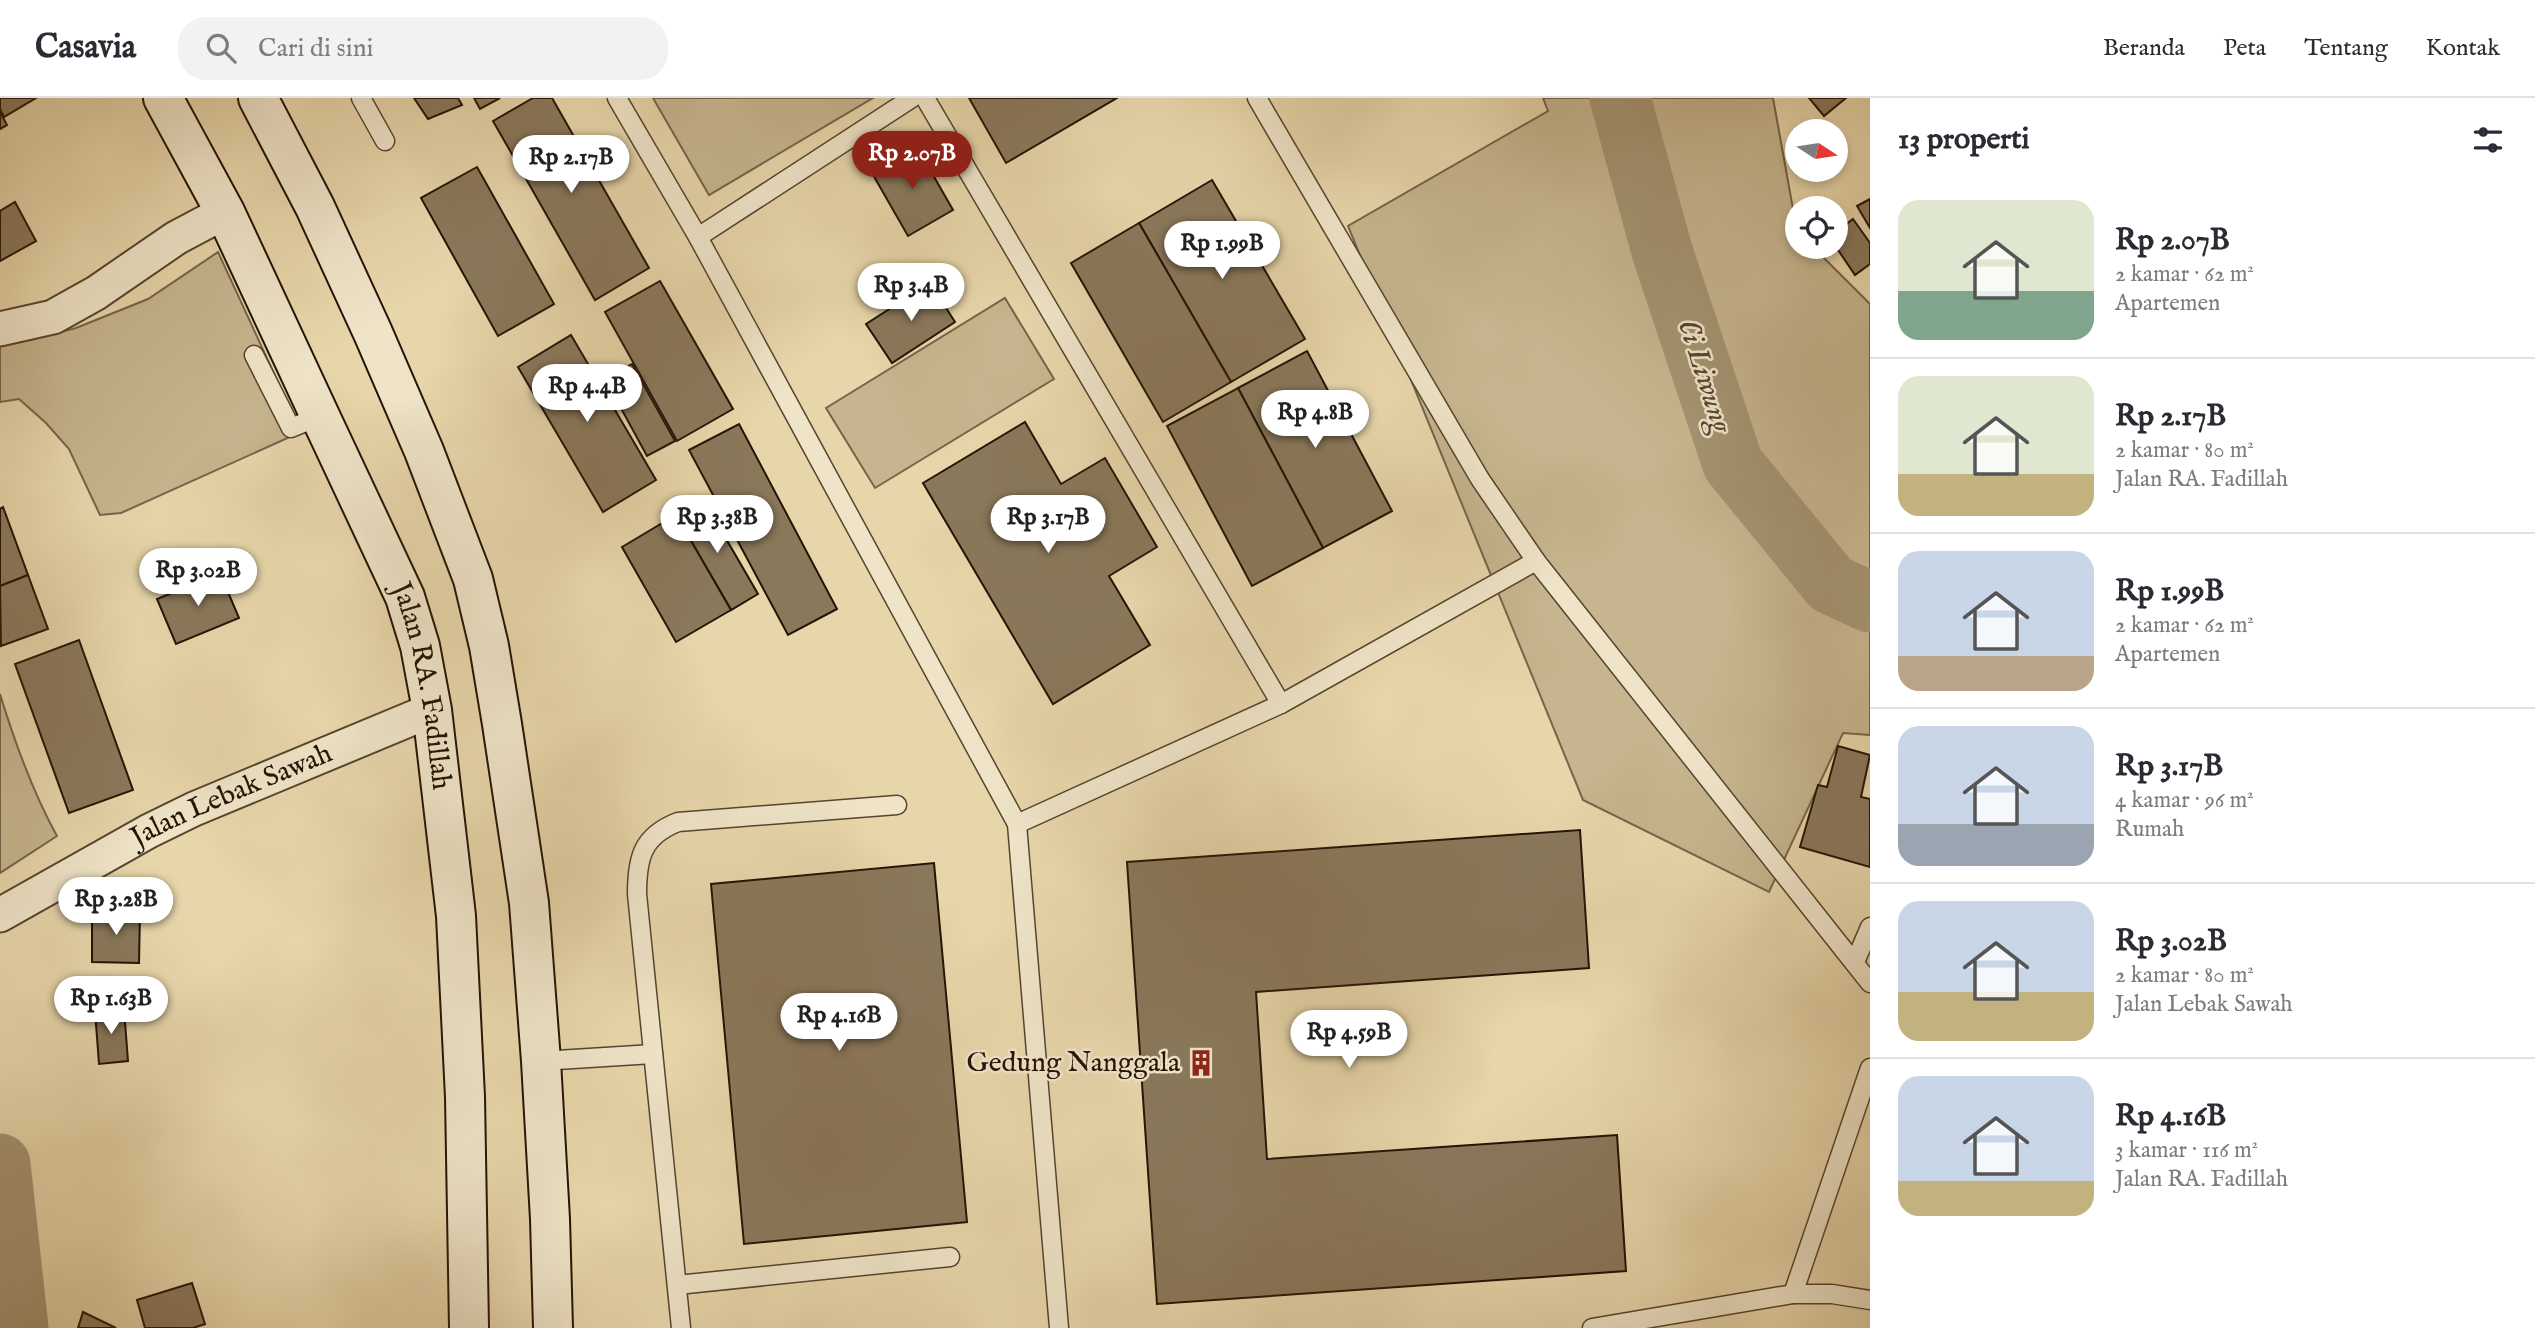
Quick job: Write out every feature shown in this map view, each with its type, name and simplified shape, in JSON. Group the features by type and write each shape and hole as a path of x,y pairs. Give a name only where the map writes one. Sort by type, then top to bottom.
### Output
{"main road":[{"name":"Jalan RA. Fadillah","path":"163,98 225,212 405,597 420,646 432,710 456,916 462,1002 469,1328"},
{"path":"258,98 315,207 373,333 424,450 473,579 489,646 529,903 550,1219 553,1328"}],"street":[{"path":"0,329 53,317 96,293 176,238 225,212"},
{"name":"Jalan Lebak Sawah","path":"0,915 149,831 194,809 432,710"}],"lane":[{"path":"362,98 385,141"},
{"path":"617,98 698,237 1017,824 1059,1328"},
{"path":"698,237 912,98"},
{"path":"925,98 1281,704"},
{"path":"1257,98 1480,479 1536,561 1870,983"},
{"path":"254,355 290,428 320,416"},
{"path":"1017,824 1281,704 1536,561"},
{"path":"681,1328 637,884 642,855 653,834 678,822 897,805"},
{"path":"1855,962 1870,927"},
{"path":"541,1061 653,1054"},
{"path":"1793,1294 1870,1068"},
{"path":"677,1285 950,1257"},
{"path":"1592,1328 1793,1294 1832,1294 1870,1300"}],"shaded area":[{"path":"653,98 873,98 709,195"},
{"path":"1543,98 1773,98 1785,164 1785,182 1788,182 1791,196 1785,196 1785,259 1825,259 1870,304 1870,735 1843,733 1769,892 1583,800 1348,226 1548,111"},
{"path":"218,252 301,432 121,513 100,515 69,449 46,423 19,399 0,402 0,343 30,340 76,328 148,299"},
{"path":"1005,298 1054,379 875,488 826,408"},
{"path":"0,694 25,766 57,836 0,873"}],"building":[{"path":"0,98 36,98 4,117 0,109"},
{"path":"414,98 458,98 462,105 428,119"},
{"path":"474,98 500,98 480,109"},
{"path":"533,98 552,98 649,268 595,300 493,121"},
{"path":"969,98 1117,98 1006,163"},
{"path":"1809,98 1846,98 1824,116"},
{"path":"0,112 7,125 0,129"},
{"path":"917,147 953,210 908,236 872,173"},
{"path":"477,167 554,304 498,336 421,198"},
{"path":"1212,180 1305,339 1231,382 1139,223"},
{"path":"1870,199 1870,228 1857,206"},
{"path":"15,202 36,241 0,261 0,211"},
{"path":"1853,219 1870,243 1870,264 1855,275 1844,259 1848,259 1848,223"},
{"path":"1139,223 1231,382 1163,422 1071,263"},
{"path":"660,281 733,409 677,441 605,312"},
{"path":"930,283 955,322 892,363 866,324"},
{"path":"571,335 656,480 603,512 518,367"},
{"path":"1307,351 1392,511 1323,548 1238,388"},
{"path":"632,364 675,441 647,456 605,379"},
{"path":"1238,388 1323,548 1252,586 1167,426"},
{"path":"1025,422 1061,484 1105,458 1157,547 1109,576 1150,645 1053,704 923,483"},
{"path":"739,424 837,609 788,635 689,450"},
{"path":"703,499 758,594 731,610 676,515"},
{"path":"3,507 28,575 0,586 0,509"},
{"path":"676,515 731,610 676,642 622,547"},
{"path":"220,573 239,618 176,644 157,599"},
{"path":"28,575 48,629 1,646 0,586"},
{"path":"79,640 133,790 69,813 15,664"},
{"path":"1838,746 1870,755 1861,797 1870,799 1870,867 1800,847 1818,785 1827,787"},
{"name":"Gedung Nanggala","path":"1580,830 1589,968 1256,992 1267,1159 1617,1135 1626,1271 1157,1304 1127,862"},
{"name":"Gedung Nanggala","path":"934,863 967,1222 744,1244 711,884"},
{"path":"92,911 140,912 139,963 92,962"},
{"path":"124,1009 128,1061 99,1064 95,1011"},
{"path":"192,1283 205,1324 193,1328 145,1328 137,1300"},
{"path":"83,1312 116,1328 78,1328"}],"waterway":[{"name":"Ci Liwung","path":"1620,98 1662,251 1733,464 1831,584 1870,602"},
{"path":"0,1164 18,1328"}],"place":[{"name":"Gedung Nanggala","path":"1201,1063"}]}
